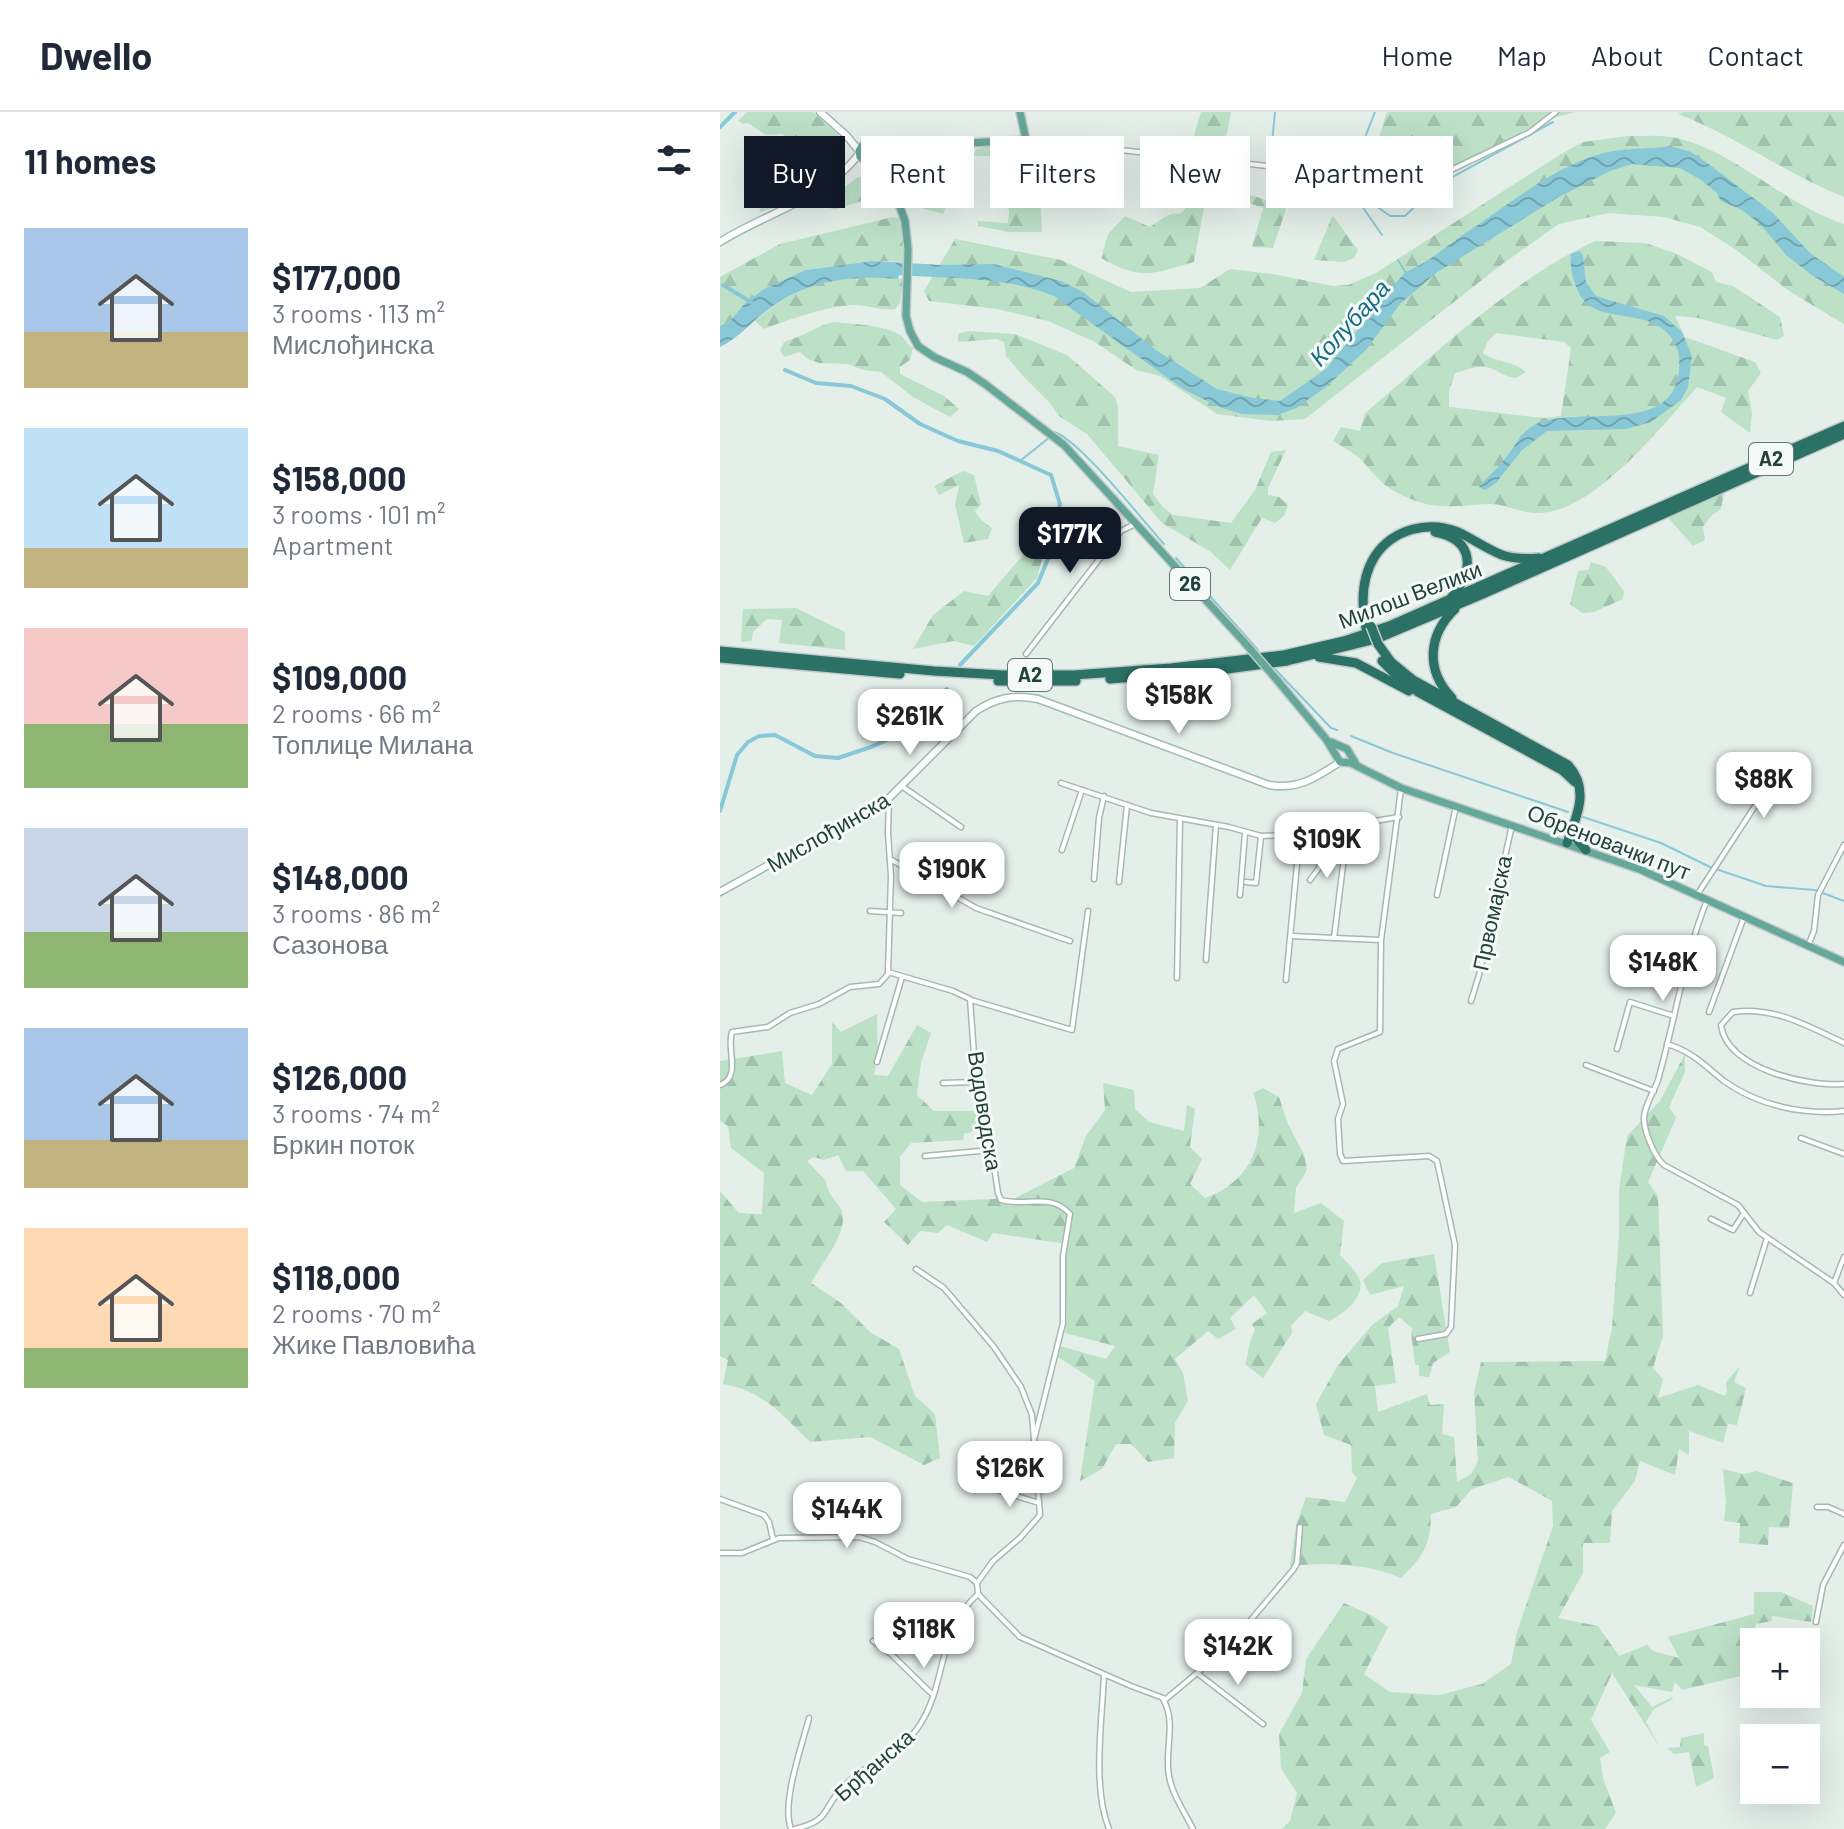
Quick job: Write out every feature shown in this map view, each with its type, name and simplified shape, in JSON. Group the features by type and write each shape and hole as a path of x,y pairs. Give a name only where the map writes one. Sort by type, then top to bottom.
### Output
{"highway":[{"name":"Милош Велики","path":"720,651 1002,675 1101,674 1295,653 1371,633 1445,603 1844,426"},
{"name":"Милош Велики","path":"720,658 1034,682 1176,674 1312,657 1376,639 1844,434"},
{"path":"1547,558 1508,556 1441,527 1418,528 1404,532 1380,550 1368,570 1363,600 1376,644 1394,673 1445,707 1571,776 1578,798 1564,842"},
{"path":"1369,627 1368,599 1374,569 1391,547 1415,534 1445,534 1457,541 1466,553 1466,576 1445,603"},
{"path":"1464,602 1442,625 1432,653 1441,685 1464,707"},
{"path":"1376,644 1406,675 1553,755 1572,769 1580,781 1581,793 1573,827 1564,842"},
{"path":"1312,657 1356,663 1445,707"},
{"path":"1573,827 1577,841 1586,850"}],"main road":[{"path":"820,112 861,148"},
{"path":"1020,112 1025,136"},
{"path":"720,242 752,222 814,195 861,157"},
{"name":"Обреновачки пут","path":"900,208 908,249 908,327 921,348 970,374 1052,435 1085,466 1245,643 1341,756 1401,788 1586,850 1697,895 1844,962"},
{"name":"Мислођинска","path":"720,892 889,798 976,711 1007,697 1029,697 1269,785 1299,785 1325,772 1341,756"}],"street":[{"path":"1124,151 1424,183 1530,132 1556,112"},
{"path":"1026,654 1121,531 1125,521 1124,511"},
{"path":"1121,531 1135,524"},
{"path":"1697,895 1785,760"},
{"path":"1061,783 1127,805 1261,836 1399,817"},
{"path":"903,787 961,827"},
{"path":"1401,788 1381,940 1380,1032 1344,1045 1334,1061 1343,1104 1338,1119 1343,1161 1429,1156 1436,1159 1455,1245 1451,1327 1446,1334 1418,1339"},
{"path":"1062,850 1082,790"},
{"path":"1094,879 1104,796"},
{"path":"720,1085 727,1083 732,1074 732,1032 769,1026 790,1013 819,1004 850,987 879,984 889,973 889,798"},
{"path":"1119,882 1127,805"},
{"path":"1437,895 1456,806"},
{"path":"1177,978 1180,819"},
{"path":"1206,960 1216,825"},
{"path":"1334,938 1348,825"},
{"name":"Првомајска","path":"1471,1001 1512,825"},
{"path":"1310,880 1319,868 1323,829"},
{"path":"1240,895 1242,831"},
{"path":"1286,980 1300,833"},
{"path":"1246,882 1256,883 1261,836"},
{"path":"1808,946 1813,935 1819,892 1844,845"},
{"path":"890,859 976,908 1070,941"},
{"path":"1707,900 1695,933 1654,1091 1643,1115 1644,1124 1658,1160 1738,1205 1767,1238 1834,1283 1844,1295"},
{"path":"870,911 901,913"},
{"path":"889,973 1072,1030 1088,911"},
{"path":"1709,1012 1744,917"},
{"path":"1291,936 1381,940"},
{"path":"877,1062 902,977"},
{"name":"Водоводска","path":"971,1000 976,1082 1001,1200 1049,1201 1070,1214 1063,1256 1063,1323 1034,1440"},
{"path":"1617,1049 1630,1002 1674,1016"},
{"path":"1844,1043 1793,1019 1760,1011 1733,1012 1721,1025 1729,1044 1759,1066 1809,1083 1844,1084"},
{"path":"1667,1044 1688,1052 1737,1088 1775,1105 1804,1112 1844,1111"},
{"path":"1586,1065 1654,1091"},
{"path":"943,1083 976,1082"},
{"path":"1801,1138 1844,1154"},
{"path":"925,1156 991,1150"},
{"path":"1711,1219 1733,1230 1744,1213"},
{"path":"1750,1293 1767,1238"},
{"path":"1834,1283 1844,1257"},
{"path":"916,1269 944,1288 994,1347 1015,1376 1031,1408 1041,1512 1036,1522 993,1561 977,1583 978,1594 1020,1637 1163,1699 1168,1708 1171,1744 1169,1777 1193,1829"},
{"path":"988,1487 1040,1503"},
{"path":"720,1499 764,1515 773,1540"},
{"path":"1817,1507 1828,1507 1844,1514"},
{"path":"1163,1699 1228,1647 1293,1570 1297,1563 1300,1527"},
{"path":"720,1553 742,1553 773,1540 859,1537 908,1559 970,1577 977,1583"},
{"path":"1816,1622 1823,1585 1844,1545"},
{"name":"Брђанска","path":"793,1829 819,1821 833,1798 849,1781 903,1743 922,1722 954,1624 978,1594"},
{"path":"873,1641 932,1694"},
{"path":"1197,1673 1263,1724"},
{"path":"1104,1675 1099,1788 1102,1812 1109,1829"},
{"path":"793,1829 788,1821 789,1805 809,1718"}],"green space":[{"path":"747,112 813,112 839,136 766,135 748,123 738,121"},
{"path":"1201,112 1231,112 1225,136 1194,136"},
{"path":"1387,112 1576,112 1547,119 1453,167 1453,136 1379,136"},
{"path":"1844,112 1844,197 1678,114"},
{"path":"1628,136 1667,136 1694,143 1737,164 1800,204 1844,224 1844,324 1789,291 1735,249 1700,227 1664,217 1609,213 1559,224 1501,265 1305,419 1270,421 1217,414 1160,376 1136,370 1095,342 1048,321 997,309 929,301 924,291 955,239 1061,260 1131,292 1200,288 1230,269 1333,286 1348,285 1376,273 1583,142"},
{"path":"990,146 990,156 974,156 976,149"},
{"path":"861,178 861,201 845,206 845,187"},
{"path":"1250,195 1266,200 1266,208 1286,208 1273,248 1252,247 1263,208 1250,203"},
{"path":"921,208 946,208 943,214"},
{"path":"1009,208 1041,208 1042,232 1009,232 978,226 978,221 1008,223"},
{"path":"1204,208 1194,262 1167,270 1137,273 1101,258 1108,234 1125,216 1150,227 1184,210"},
{"path":"893,217 900,218 901,222 904,262 872,261 806,270 744,304 730,321 720,326 720,277 780,244"},
{"path":"1332,217 1358,250 1354,258 1344,262 1314,260"},
{"path":"1595,241 1645,243 1675,253 1712,272 1716,282 1733,286 1780,317 1784,336 1777,340 1698,318 1675,316 1685,337 1755,362 1761,373 1748,391 1752,413 1750,433 1721,412 1726,398 1697,387 1610,479 1569,505 1540,513 1496,504 1430,505 1407,498 1389,488 1358,457 1333,441 1341,427 1360,431 1365,413 1447,343 1504,297 1564,257","holes":["1496,333 1564,342 1571,348 1561,416 1544,418 1449,407 1449,391 1455,373 1481,367 1516,378 1526,372 1483,353"]},
{"path":"862,276 903,279 900,303 895,309 857,305 835,307 764,329 755,321 780,302 805,289"},
{"path":"834,322 877,327 900,335 913,348 910,360 900,367 900,374 944,396 959,409 950,417 913,397 881,372 848,364 819,363 800,352 784,357 780,350 784,342"},
{"path":"968,331 1015,334 1067,355 1115,397 1118,406 1118,446 1159,455 1153,494 1173,515 1231,523 1255,490 1271,452 1286,450 1268,488 1268,495 1279,497 1288,505 1284,516 1275,523 1262,518 1230,570 1211,552 1162,523 1087,434 1059,416 1023,376 1006,356 1004,342 997,339 958,342 958,334"},
{"path":"963,471 974,475 981,505 975,511 992,528 988,539 964,543 955,505 959,485 939,495 934,486"},
{"path":"1714,487 1724,492 1721,509 1703,527 1705,540 1693,546 1671,521 1664,505"},
{"path":"1033,523 1051,525 1037,578 974,646 953,641 913,649 933,615 964,591 988,596 1023,555"},
{"path":"1591,562 1606,567 1624,591 1623,599 1594,612 1582,613 1570,604 1578,571 1588,570"},
{"path":"796,608 845,632 845,650 779,643 782,620 767,619 754,631 751,641 741,642 743,609"},
{"path":"877,1014 878,1056 874,1075 888,1076 917,1025 931,1033 921,1063 917,1095 934,1111 982,1111 986,1127 964,1134 963,1140 911,1143 900,1157 900,1185 922,1202 1015,1198 1074,1168 1086,1136 1105,1110 1103,1083 1134,1090 1135,1109 1149,1122 1184,1131 1187,1105 1195,1109 1190,1147 1202,1159 1190,1184 1205,1198 1235,1181 1253,1156 1259,1126 1253,1093 1263,1088 1279,1097 1288,1124 1304,1154 1307,1170 1296,1188 1294,1213 1321,1203 1344,1221 1340,1255 1360,1281 1359,1294 1346,1310 1329,1321 1305,1311 1291,1326 1292,1333 1263,1378 1245,1364 1255,1330 1252,1324 1267,1313 1254,1295 1230,1318 1236,1329 1218,1339 1208,1331 1175,1359 1183,1373 1188,1401 1175,1423 1174,1458 1148,1462 1131,1444 1116,1444 1102,1469 1080,1481 1095,1381 1058,1357 1060,1346 1106,1359 1115,1346 1065,1333 1067,1244 993,1233 987,1242 947,1225 938,1233 920,1231 908,1245 884,1222 896,1209 863,1171 846,1171 838,1155 824,1160 814,1157 807,1161 826,1181 843,1217 839,1237 811,1283 841,1303 870,1332 899,1349 915,1396 935,1414 940,1458 924,1465 870,1437 810,1442 761,1398 723,1384 728,1360 720,1356 720,1191 739,1213 762,1214 764,1173 731,1148 728,1126 720,1121 720,1061 782,1051 785,1083 812,1095 832,1064 832,1022 841,1032"},
{"path":"1685,1054 1685,1072 1669,1107 1676,1118 1648,1182 1658,1196 1663,1336 1653,1368 1663,1379 1658,1398 1698,1385 1725,1396 1726,1382 1740,1366 1734,1382 1746,1388 1737,1425 1728,1424 1723,1443 1689,1431 1689,1455 1679,1449 1675,1475 1640,1461 1635,1481 1612,1511 1610,1543 1583,1543 1583,1573 1558,1618 1598,1626 1619,1656 1647,1645 1653,1651 1679,1658 1668,1637 1754,1614 1754,1592 1781,1592 1813,1606 1811,1622 1772,1616 1772,1621 1756,1624 1754,1628 1740,1628 1740,1676 1682,1690 1675,1682 1672,1692 1634,1685 1652,1707 1673,1699 1654,1709 1646,1722 1660,1748 1612,1673 1591,1720 1610,1752 1600,1758 1603,1778 1616,1813 1605,1829 1282,1829 1290,1821 1297,1793 1281,1768 1279,1734 1302,1693 1306,1659 1344,1603 1373,1616 1388,1627 1364,1674 1390,1692 1439,1695 1482,1684 1511,1664 1517,1632 1553,1526 1552,1501 1509,1477 1472,1489 1456,1507 1431,1514 1424,1549 1401,1578 1374,1569 1346,1565 1290,1566 1296,1526 1306,1497 1345,1502 1357,1478 1352,1472 1351,1445 1324,1435 1316,1404 1338,1365 1372,1325 1398,1306 1404,1286 1370,1295 1363,1280 1382,1263 1434,1254 1450,1352 1433,1363 1429,1377 1419,1376 1419,1365 1415,1365 1413,1329 1399,1317 1388,1328 1396,1383 1375,1386 1378,1412 1427,1394 1430,1405 1444,1404 1442,1434 1454,1437 1457,1482 1471,1474 1478,1461 1474,1392 1481,1362 1605,1361 1612,1328 1619,1190 1627,1136 1660,1101"},
{"path":"1723,1469 1744,1474 1756,1471 1793,1483 1789,1528 1769,1527 1768,1545 1739,1543 1740,1523 1724,1521"},
{"path":"1704,1733 1704,1745 1708,1746 1714,1778 1696,1787 1689,1752 1674,1754 1668,1748 1680,1747 1681,1738"}],"water":[{"path":"1670,146 1691,152 1773,213 1810,253 1844,277 1844,294 1787,256 1760,224 1742,210 1721,201 1716,192 1701,180 1680,168 1632,164 1610,171 1557,198 1436,273 1400,304 1366,350 1325,388 1296,408 1278,415 1242,414 1219,407 1183,389 1054,296 997,282 899,275 898,279 864,278 830,282 784,299 720,347 720,326 730,321 744,304 764,289 806,270 872,261 993,264 1061,281 1083,292 1156,350 1217,389 1280,401 1326,369 1405,272 1430,259 1538,184 1595,156 1621,150"},
{"path":"1580,251 1586,282 1596,296 1664,316 1682,332 1692,356 1688,387 1681,400 1651,422 1626,429 1547,431 1522,450 1496,483 1485,490 1479,487 1530,427 1553,419 1642,412 1660,404 1673,391 1679,366 1673,340 1660,327 1647,321 1607,313 1584,301 1571,268 1571,254"}],"waterway":[{"path":"720,127 735,112"},
{"path":"1273,136 1275,112"},
{"path":"1366,136 1375,112"},
{"path":"1453,177 1553,122"},
{"path":"1363,208 1382,235"},
{"path":"1379,208 1390,216 1405,216 1413,208"},
{"path":"1398,260 1406,273"},
{"path":"723,285 751,302"},
{"path":"785,370 816,383 851,386 885,399 920,424 958,441 998,451 1051,475 1060,504 1050,554 1038,583 960,665"},
{"path":"1054,432 1094,464 1164,544"},
{"path":"1020,461 1050,437"},
{"path":"1176,558 1258,650"},
{"path":"1273,667 1331,728 1337,730"},
{"path":"720,811 737,755 748,742 759,736 775,735 815,756 838,758 909,730 947,689"},
{"path":"1351,736 1568,812"},
{"path":"1583,817 1661,843 1710,867 1766,886 1815,890 1844,901"}],"water label":[{"name":"Колубара","path":"1350,323"}]}
